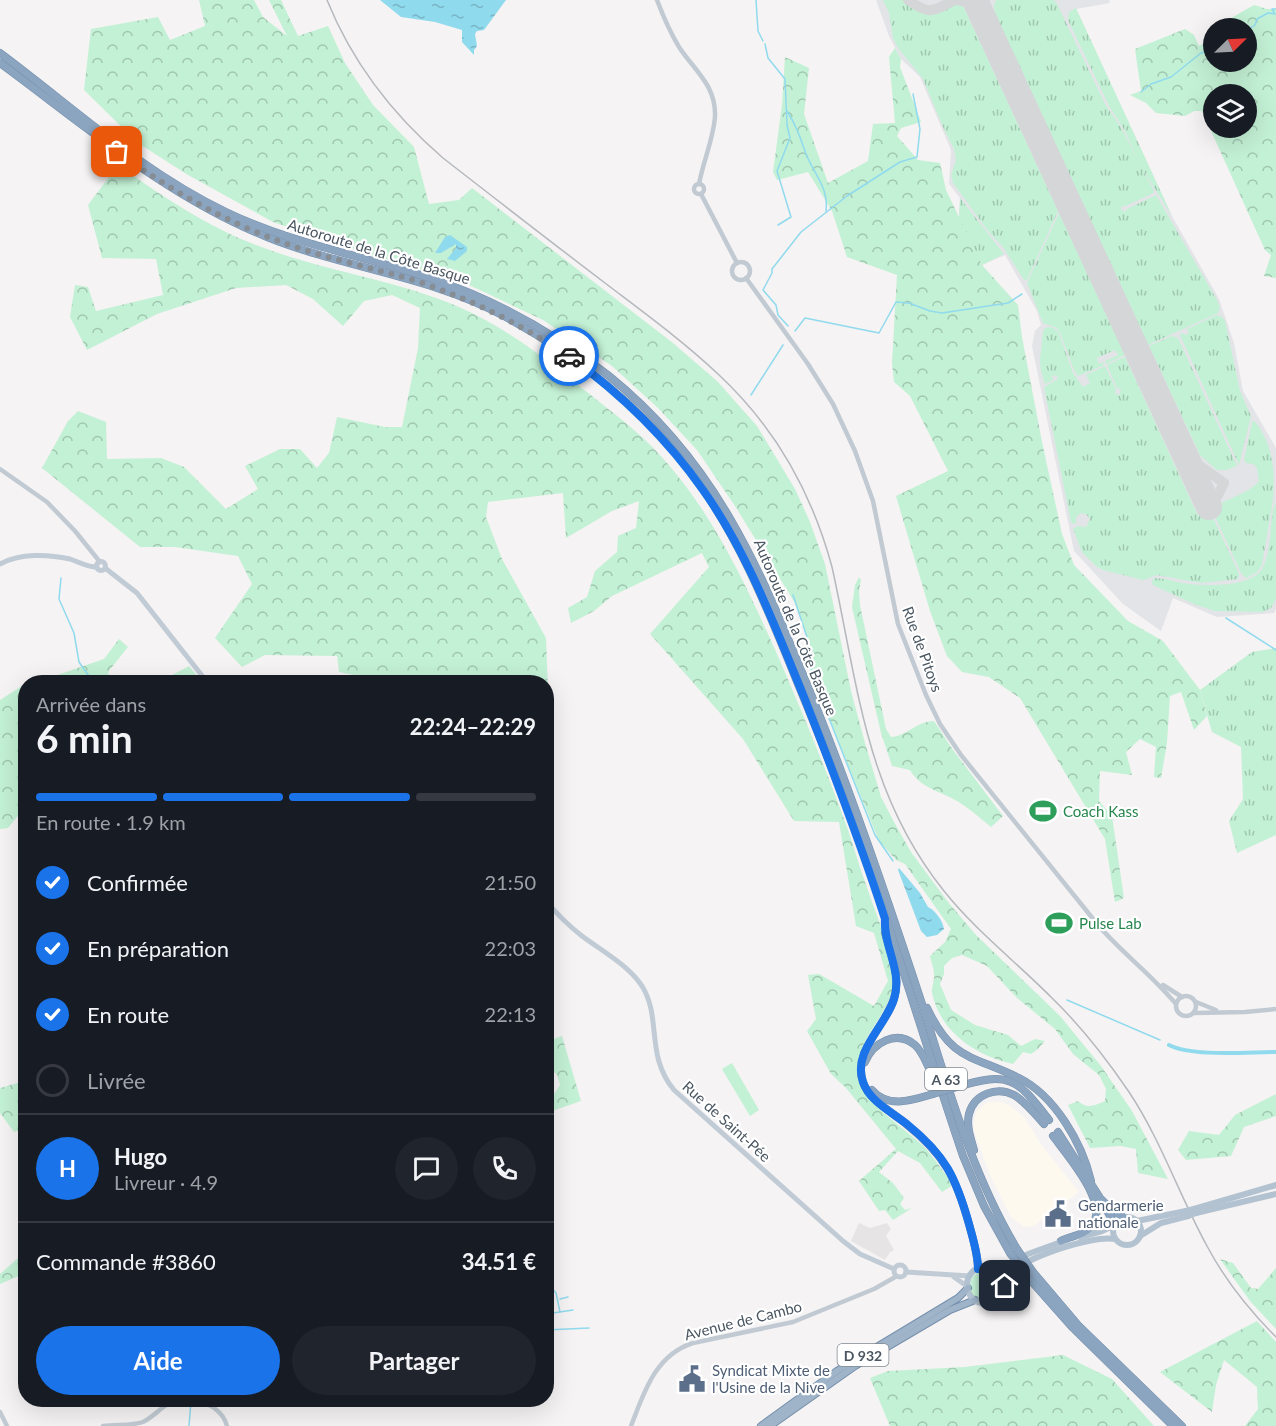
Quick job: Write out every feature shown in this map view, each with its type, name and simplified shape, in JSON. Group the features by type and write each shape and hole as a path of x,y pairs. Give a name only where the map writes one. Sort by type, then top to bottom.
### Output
{"highway":[{"name":"Autoroute de la Côte Basque","path":"0,53 122,148 188,192 226,213 272,232 432,279 502,307 544,329 574,349 611,378 664,427 700,471 731,518 774,604 861,823 970,1153 1013,1251"},
{"name":"Autoroute de la Côte Basque","path":"0,63 117,152 185,198 224,218 270,238 320,255 414,281 459,296 500,314 570,356 633,408 683,462 705,491 745,560 835,775 974,1185 1013,1251 1073,1328 1173,1426"},
{"path":"885,919 884,929 896,972 897,987 890,1009 862,1060 860,1070 862,1081 866,1090 874,1098 934,1149 950,1171 962,1197 978,1269"},
{"path":"913,975 940,1034 952,1047 974,1060 1020,1078 1048,1099 1062,1117 1072,1135 1097,1208 1095,1222 1087,1231 1061,1241"},
{"path":"943,1097 923,1056 915,1045 906,1040 893,1038 881,1041 873,1048 865,1061 864,1071 867,1085 885,1100 898,1102 933,1094 957,1086 988,1078 1010,1081 1031,1096 1046,1122 1007,1093 992,1091 974,1103 969,1114 968,1127 982,1182"},
{"path":"1056,1134 1109,1212 1114,1225"},
{"path":"1090,1184 1107,1205 1123,1217"},
{"name":"Autoroute de la Côte Basque","path":"1029,1274 1182,1426"},
{"name":"D 932","path":"761,1426 831,1376 958,1298 968,1287"},
{"name":"D 932","path":"770,1426 855,1366 950,1310 975,1300"}],"main road":[{"path":"0,564 19,558 45,556 69,559 89,567 98,564 100,570 105,568 138,593 202,675"},
{"name":"Rue de Saint-Pée","path":"554,910 581,936 626,969 642,987 650,1007 657,1059 671,1086 843,1241 860,1254 894,1269"},
{"path":"1195,1211 1276,1185"},
{"path":"1137,1221 1276,1194"},
{"path":"1114,1225 1112,1233 1115,1239 1123,1245 1130,1245 1161,1223 1187,1213"},
{"path":"998,1270 1028,1254 1061,1241 1102,1231 1123,1217 1130,1217 1137,1221 1140,1236"},
{"path":"1004,1278 1015,1268 1049,1253 1079,1244 1115,1239"},
{"path":"906,1272 904,1266 900,1265 894,1269 897,1276 903,1276 906,1272 950,1275 962,1276 988,1267 998,1270 1004,1278 1004,1290 998,1300 987,1304 975,1300 968,1287 961,1280 950,1275"},
{"path":"968,1287 970,1275"}],"street":[{"path":"657,0 679,47 710,88 715,104 713,129 699,184 704,188 701,194 737,263"},
{"path":"737,263 745,263 749,267 750,272 746,278 737,279 733,275 733,267 737,263"},
{"name":"Rue de Pitoys","path":"746,278 808,364 833,404 855,451 873,501 898,624 929,702 944,732 1098,926 1158,982"},
{"path":"0,469 47,502 89,547 98,564"},
{"path":"1158,982 1182,997 1190,996 1196,1002 1222,1012"},
{"path":"1158,982 1176,1004 1181,1016 1187,1017 1194,1013 1276,1009"},
{"path":"1176,1004 1182,997"},
{"path":"1194,1013 1197,1008 1196,1002"},
{"name":"Avenue de Cambo","path":"631,1426 653,1374 667,1357 679,1349 793,1323 874,1289 897,1276"},
{"path":"103,1426 138,1424 162,1407"},
{"path":"214,1407 222,1414 227,1426"},
{"path":"0,1412 7,1426"}],"shaded area":[{"path":"876,0 1109,0 1110,3 1076,9 1172,216 1219,299 1234,343 1243,391 1276,448 1276,609 1274,613 1217,617 1173,598 1161,631 1123,604 1074,551 1032,346 1035,331 1041,325 1037,311 1005,255 982,265 959,218 960,198 949,184 951,150 920,77 901,59 889,36"},
{"path":"988,1102 1002,1102 1024,1117 1043,1147 1079,1192 1034,1226 1024,1227 1011,1217 989,1173 974,1131 977,1111"},
{"path":"859,1223 870,1228 887,1223 891,1229 886,1236 894,1250 885,1260 851,1241"}],"green space":[{"path":"199,0 254,0 263,17 287,36 269,0 281,0 298,36 328,26 345,63 373,105 414,147 429,204 459,200 472,188 673,343 718,382 757,426 795,489 825,564 851,691 881,797 894,822 911,852 948,902 976,935 1060,1016 1101,1066 1132,1111 1168,1179 1138,1173 1136,1149 1120,1146 1090,1148 1068,1105 1078,1101 1091,1106 1105,1101 1106,1089 1099,1075 1073,1054 1055,1029 1017,998 987,966 962,955 952,958 944,966 940,984 951,1010 975,1025 1008,1035 1021,1046 1035,1039 1045,1041 1031,1054 1023,1052 1013,1064 973,1048 952,1031 943,1020 932,993 934,970 930,956 945,942 951,929 905,864 896,860 879,841 812,677 811,649 795,603 697,450 657,407 612,366 543,320 467,284 273,222 188,175 138,143 84,90 91,29 158,17 170,40 205,26"},
{"path":"883,0 905,0 918,10 928,13 954,3 964,8 1058,211 1027,280 1024,280 1003,247 988,231 953,183 951,175 956,160 954,149 923,79 898,48 893,38 889,13"},
{"path":"996,0 1053,0 1056,2 1105,104 1122,129 1154,191 1122,206 1121,210 1125,212 1156,195 1217,300 1220,307 1218,313 1148,345 995,15"},
{"path":"1254,5 1276,9 1276,278 1264,276 1271,255 1265,250 1214,138 1257,138 1257,84 1203,84 1203,113 1202,111 1194,111 1185,116 1156,113 1146,103 1130,95 1141,91 1135,49 1185,29 1194,35 1199,46 1203,44 1203,72 1257,72 1257,18 1231,18"},
{"path":"1076,8 1172,216 1140,165 1068,20 1069,12"},
{"path":"895,48 901,59 900,67 921,122 901,128 897,136 918,160 940,163 946,190 982,265 1018,305 1042,442 1062,534 1074,565 1128,621 1163,641 1200,690 1207,716 1194,730 1181,692 1170,696 1167,743 1161,778 1154,777 1156,747 1140,739 1126,752 1132,775 1100,771 1099,801 1112,816 1124,898 1115,902 1105,839 1020,698 989,677 962,672 947,656 930,611 896,496 948,471 910,396 894,382 892,363 897,275 847,257 832,211 808,172 777,180 773,172 782,105 785,57 809,68 804,114 828,183 868,161 873,124 895,123 889,57"},
{"path":"118,165 185,210 256,245 306,262 409,289 459,307 503,330 530,348 643,438 665,461 704,512 736,568 764,625 832,786 884,935 893,970 893,986 889,1000 860,1053 858,1068 860,1084 880,1110 927,1150 953,1185 942,1192 920,1163 898,1151 879,1172 893,1183 904,1198 900,1204 905,1210 912,1208 893,1220 885,1210 879,1211 859,1181 896,1149 846,1088 831,1074 807,1031 816,1019 808,975 819,974 874,1006 888,981 874,933 856,926 839,822 794,821 743,739 650,634 709,567 702,553 612,596 594,611 571,623 568,608 587,597 595,571 617,552 618,536 636,528 639,501 612,511 566,538 563,493 488,502 486,517 502,559 546,638 547,675 353,675 339,672 337,656 265,655 242,667 215,638 252,584 238,556 175,547 140,547 42,468 68,421 78,411 106,422 107,459 161,458 184,467 226,509 258,489 245,466 280,449 300,449 317,468 329,453 337,417 385,427 402,427 418,348 420,308 392,295 364,301 343,326 313,299 286,285 236,288 157,314 87,350 70,317 75,285 88,287 96,311 163,295 156,259 102,258 88,205"},
{"path":"960,198 1004,254 982,265 959,218"},
{"path":"1059,213 1125,355 1106,364 1105,361 1118,355 1115,350 1097,358 1099,364 1103,362 1104,365 1078,376 1057,328 1043,323 1027,283"},
{"path":"1217,315 1225,321 1240,391 1251,416 1239,465 1180,335 1181,333 1186,335 1189,332 1187,329"},
{"path":"1051,327 1058,331 1073,373 1083,387 1090,383 1086,375 1105,366 1116,389 1115,393 1120,394 1121,389 1117,388 1107,365 1125,357 1197,514 1199,516 1210,511 1239,574 1238,579 1201,583 1157,575 1143,580 1103,570 1082,552 1073,529 1078,526 1086,527 1090,519 1086,514 1081,513 1076,517 1076,523 1071,522 1044,387 1058,379 1056,375 1052,376 1053,380 1045,384 1041,371 1043,331"},
{"path":"1172,336 1178,338 1237,466 1227,470 1217,470 1200,455 1149,346"},
{"path":"1254,421 1270,450 1273,495 1262,565 1257,572 1246,578 1241,573 1212,510 1222,506 1221,503 1247,491 1259,481 1257,468 1244,460"},
{"path":"1276,502 1276,599 1271,608 1263,612 1215,611 1153,585 1154,578 1191,584 1228,584 1240,582 1259,573 1268,552"},
{"path":"859,577 861,580 860,605 886,729 891,737 897,736 922,723 934,721 1003,816 991,827 961,804 919,781 910,770 892,766 881,733 852,607 855,585"},
{"path":"119,639 128,647 108,672 109,675 57,675 104,659"},
{"path":"1276,648 1276,835 1237,853 1229,821 1243,799 1241,747 1212,732 1200,690 1252,652"},
{"path":"189,666 196,675 172,675"},
{"path":"18,688 18,816 8,828 0,829 0,700"},
{"path":"562,1036 581,1101 554,1110 554,1094 560,1085 554,1072 554,1039"},
{"path":"732,1063 759,1110 750,1116 722,1069"},
{"path":"18,1083 18,1131 14,1132 0,1113 0,1088"},
{"path":"1276,1094 1276,1116 1244,1127 1231,1156 1186,1160 1178,1150 1189,1131 1219,1135 1235,1115"},
{"path":"18,1258 18,1276 0,1284 0,1274"},
{"path":"1220,1259 1233,1263 1251,1288 1258,1289 1276,1268 1276,1329 1250,1301"},
{"path":"986,1270 997,1275 1002,1286 997,1297 986,1302 975,1297 970,1286 975,1275"},
{"path":"1257,1321 1276,1342 1276,1426 1245,1426 1258,1409 1257,1387 1224,1360 1216,1385 1212,1412 1160,1372"},
{"path":"1063,1355 1112,1379 1154,1426 890,1426 870,1378 888,1371 965,1367"}],"water":[{"path":"380,0 506,0 484,30 477,31 475,34 477,46 474,55 462,42 462,30 435,22 401,17"},
{"path":"450,235 467,247 467,251 455,261 447,259 456,248 456,244 441,253 435,253 445,237"},
{"path":"899,868 920,893 928,907 940,919 944,929 937,935 927,937 921,931"}],"waterway":[{"path":"756,0 758,31 763,41"},
{"path":"1257,19 1268,13 1275,14 1272,9 1276,9"},
{"path":"765,44 768,58 785,79 787,125 790,138 777,171 791,217 778,225"},
{"path":"1141,92 1151,84 1171,77 1203,52"},
{"path":"788,326 778,315 776,305 763,290 772,269 801,232 847,196 900,162 917,157 920,129 913,94"},
{"path":"787,111 823,188 826,211"},
{"path":"795,331 805,318 879,333 896,302 909,303 942,313 1008,303 1022,294"},
{"path":"751,395 783,345"},
{"path":"61,578 59,599 74,633 79,662 88,675"},
{"path":"793,595 807,637 812,675 875,835 893,861"},
{"path":"1226,618 1276,650"},
{"path":"1067,1000 1160,1040"},
{"path":"1169,1045 1179,1049 1206,1052 1276,1052"},
{"path":"554,1291 560,1312"},
{"path":"560,1299 568,1297"},
{"path":"554,1313 573,1310"},
{"path":"554,1330 589,1328"},
{"path":"189,1426 191,1407"}],"taxiway":[{"path":"908,0 927,10 941,7 955,0"},
{"path":"955,0 971,5 986,25"},
{"path":"985,0 983,8 985,19"},
{"path":"1185,455 1224,483 1217,497 1205,499 1196,494 1191,486 1194,474"}],"runway":[{"path":"975,0 1209,507"}],"railway":[{"path":"327,0 348,45 361,66 390,105 424,141 691,350 738,394 773,438 802,487 824,540 832,567 868,736 897,815 918,854 956,905 1062,1008 1111,1067 1151,1129 1214,1259 1238,1294 1276,1337"}],"way so far":[{"path":"117,152 185,198 224,218 270,238 320,255 459,296 500,314 569,356"}],"place":[{"name":"Coach Kass","path":"1043,811"},
{"name":"Pulse Lab","path":"1059,923"},
{"name":"Gendarmerie nationale","path":"1058,1214"},
{"name":"Syndicat Mixte de l'Usine de la Nive","path":"692,1379"}],"route":[{"path":"569,356 633,408 683,462 705,491 745,560 835,775 872,876 885,919 884,929 896,972 897,987 890,1009 862,1060 860,1070 862,1081 866,1090 874,1098 934,1149 954,1176 973,1239 978,1269 988,1267 998,1270 1004,1278 1005,1286"}]}
